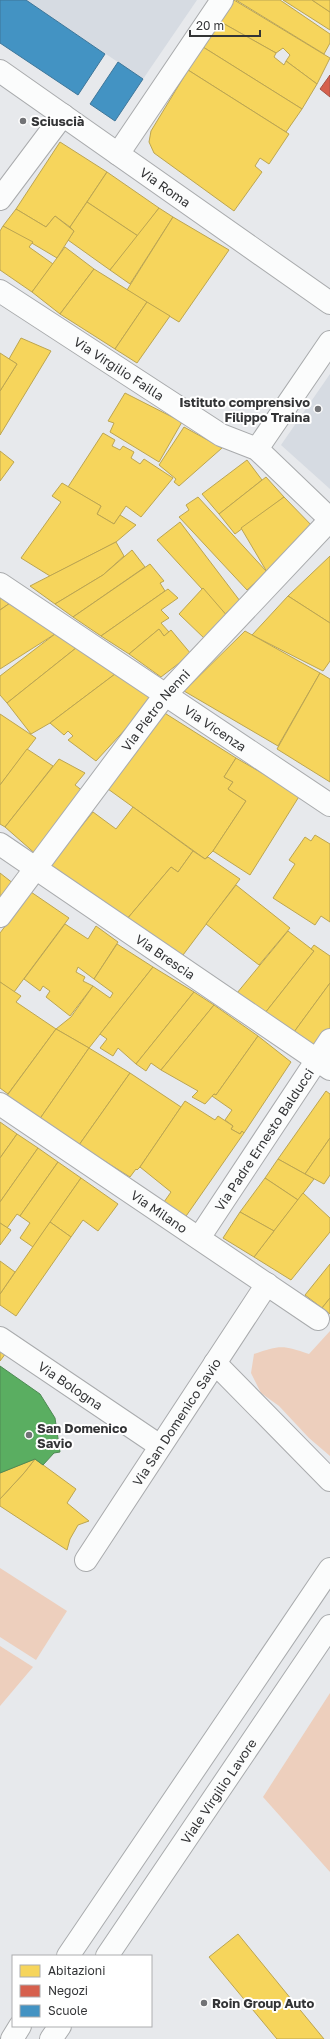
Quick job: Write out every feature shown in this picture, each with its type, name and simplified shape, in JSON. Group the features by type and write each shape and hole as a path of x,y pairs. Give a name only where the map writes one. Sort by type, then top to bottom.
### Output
{"street":[{"path":"118,154 222,0"},
{"name":"Via Roma","path":"0,71 330,303"},
{"path":"0,200 63,115"},
{"name":"Via Virgilio Failla","path":"0,291 221,435 257,449 330,520"},
{"path":"257,449 330,342"},
{"name":"Via Pietro Nenni","path":"0,916 165,695 330,520"},
{"name":"Via Vicenza","path":"0,584 330,805"},
{"name":"Via Brescia","path":"0,844 323,1064"},
{"name":"Via Padre Ernesto Balducci","path":"199,1238 323,1064 330,1040"},
{"name":"Via Milano","path":"0,1104 318,1319"},
{"name":"Via San Domenico Savio","path":"86,1560 267,1284"},
{"name":"Via Bologna","path":"0,1338 160,1446"},
{"path":"215,1363 330,1480"},
{"path":"69,1955 330,1569"},
{"name":"Viale Virgilio Lavore","path":"108,1955 330,1626"},
{"path":"12,2039 19,2027"},
{"path":"51,2039 59,2027"}],"shaded area":[{"path":"26,0 197,0 143,79"},
{"name":"Istituto comprensivo Filippo Traina","path":"330,374 330,489 281,445"},
{"path":"330,1331 330,1456 309,1438 279,1406 261,1393 251,1373 254,1354 282,1347 309,1354"},
{"path":"0,1568 67,1611 36,1660 0,1637"},
{"path":"0,1646 33,1667 0,1706"},
{"path":"330,1693 330,1872 263,1797"}],"building: Abitazioni":[{"path":"234,0 330,58 317,84 286,61 290,55 283,48 276,53 219,21"},
{"path":"236,0 280,0 330,34 330,43 324,54"},
{"path":"283,0 312,0 330,12 330,30"},
{"path":"312,0 330,0 330,12"},
{"path":"219,21 276,53 274,57 284,65 286,61 317,84 302,109 203,47"},
{"path":"203,47 302,109 286,132 188,70"},
{"path":"188,70 289,134 269,164 260,158 255,166 262,172 234,211 154,153 149,142 151,131"},
{"path":"60,142 107,172 70,227 55,216 46,227 16,209"},
{"path":"107,172 159,208 138,236 87,202"},
{"path":"87,202 138,236 110,270 68,240 74,231 70,227"},
{"path":"159,208 173,217 130,284 110,270"},
{"path":"16,209 46,227 55,216 74,231 57,258 3,226"},
{"path":"173,217 229,250 179,322 127,290"},
{"path":"3,226 33,242 29,247 53,264 32,292 0,270 0,231"},
{"path":"65,247 94,269 60,314 32,292"},
{"path":"94,269 147,302 115,349 60,314"},
{"path":"147,302 170,316 137,363 115,349"},
{"path":"21,338 51,351 0,435 0,391 17,364 9,359"},
{"path":"0,353 17,364 0,391"},
{"path":"125,393 182,422 159,462 110,432 114,423 108,421"},
{"path":"184,427 222,448 179,486 174,482 176,479 159,465"},
{"path":"103,433 115,440 112,446 120,450 123,446 134,452 131,458 140,464 144,459 173,478 141,517 126,506 114,524 97,514 101,506 68,487"},
{"path":"0,451 14,462 0,481"},
{"path":"247,460 262,480 219,514 202,494"},
{"path":"266,477 284,497 235,534 219,514"},
{"path":"62,483 101,506 97,514 114,524 120,515 136,525 116,542 50,576 21,558 61,502 52,496"},
{"path":"198,497 267,572 247,590 179,517 189,510 186,505"},
{"path":"284,497 315,529 267,572 241,528"},
{"path":"180,522 240,601 225,614 157,540"},
{"path":"116,542 124,556 103,575 55,604 30,586"},
{"path":"132,550 145,567 73,617 55,604 103,575"},
{"path":"330,556 330,623 288,596"},
{"path":"150,564 164,581 160,583 165,591 101,636 73,617"},
{"path":"203,588 229,618 206,640 179,614"},
{"path":"168,589 178,598 161,610 169,618 161,623 169,632 164,636 159,629 129,654 101,636"},
{"path":"0,594 13,601 0,610"},
{"path":"288,596 330,623 330,661 323,671 252,635"},
{"path":"13,601 55,634 0,669 0,610"},
{"path":"159,629 164,636 171,630 191,654 161,677 129,654"},
{"path":"245,631 320,673 278,746 184,691"},
{"path":"55,634 76,648 7,703 0,695 0,676"},
{"path":"76,648 119,671 50,723 31,734 7,703"},
{"path":"119,671 155,697 96,761 68,740 73,736 68,731 64,735 50,723"},
{"path":"320,673 330,679 330,782 277,749"},
{"path":"163,712 236,758 224,777 233,782 228,789 246,801 213,851 205,859 108,789"},
{"path":"0,714 36,738 0,785"},
{"path":"27,749 53,766 5,827 0,824 0,785"},
{"path":"236,758 300,795 250,875 213,851 246,801 228,789 233,782 224,777"},
{"path":"59,759 85,773 75,785 88,795 38,856 5,827"},
{"path":"133,807 193,851 178,872 171,867 127,919 49,866 93,812 116,829"},
{"path":"315,835 330,844 330,922 321,916 315,925 273,898 295,864 289,860 305,837 311,841"},
{"path":"193,851 205,859 208,857 240,879 180,959 127,919 171,867 178,872"},
{"path":"0,873 14,884 0,903"},
{"path":"236,885 290,928 259,965 206,924"},
{"path":"31,892 69,918 14,992 0,982 0,933"},
{"path":"65,924 88,939 96,926 118,942 94,979 78,967 76,972 85,977 83,981 93,986 70,1016 46,997 50,991 43,986 40,991 24,979"},
{"path":"288,931 314,951 265,1013 237,993"},
{"path":"117,944 153,967 89,1048 56,1029 71,1017 93,986 110,998 113,993 94,979"},
{"path":"314,945 330,956 330,983 294,1032 265,1013 314,951 311,949"},
{"path":"153,967 194,992 136,1064 118,1048 113,1056 100,1048 107,1039 100,1034"},
{"path":"0,982 21,996 16,1002 56,1029 8,1094 0,1088"},
{"path":"330,983 330,1040 323,1051 294,1032"},
{"path":"194,992 214,1005 161,1070 151,1063 146,1071 136,1064"},
{"path":"214,1005 258,1036 216,1095 214,1094 205,1104 192,1097 198,1091 161,1070"},
{"path":"56,1029 89,1048 39,1120 6,1097"},
{"path":"258,1036 291,1062 244,1133 242,1131 240,1134 231,1129 233,1126 225,1120 232,1110 212,1096 214,1094 216,1095"},
{"path":"89,1048 130,1073 79,1145 39,1120"},
{"path":"130,1073 181,1107 140,1167 137,1170 136,1169 130,1177 79,1145"},
{"path":"326,1091 330,1094 330,1138 305,1174 278,1159"},
{"path":"185,1101 215,1120 218,1116 233,1126 231,1129 240,1134 242,1131 244,1133 184,1219 164,1202 171,1192 140,1167"},
{"path":"0,1122 17,1134 0,1158"},
{"path":"17,1134 38,1148 0,1202 0,1158"},
{"path":"330,1138 330,1175 324,1184 305,1174"},
{"path":"38,1148 58,1162 20,1216 17,1214 7,1228 0,1223 0,1202"},
{"path":"278,1159 314,1179 298,1200 265,1178"},
{"path":"58,1162 81,1178 33,1247 20,1238 30,1223 20,1216"},
{"path":"81,1178 118,1204 98,1231 83,1220 71,1237 50,1222"},
{"path":"265,1178 298,1200 274,1231 240,1212"},
{"path":"303,1193 330,1218 330,1232 291,1280 254,1257"},
{"path":"240,1212 274,1231 254,1257 223,1238"},
{"path":"50,1222 71,1237 16,1316 0,1305 0,1294"},
{"path":"0,1223 11,1230 0,1245"},
{"path":"0,1261 15,1272 0,1294"},
{"path":"330,1264 330,1298 322,1308 305,1295"},
{"path":"330,1298 330,1314 322,1308"},
{"path":"0,1348 6,1353 0,1361"},
{"path":"35,1459 76,1489 67,1503 89,1521 78,1525 70,1539 67,1550 0,1506 0,1499"},
{"path":"35,1459 24,1473 0,1499 0,1473"},
{"path":"238,1934 324,2039 277,2039 209,1957"}],"building: Negozi":[{"path":"330,75 330,97 320,89"}],"building: Scuole":[{"path":"0,0 26,0 105,54 78,95 0,43"},
{"path":"118,62 143,79 115,121 90,104"}],"building: Pubblico":[{"name":"San Domenico Savio","path":"0,1366 40,1394 55,1418 60,1452 54,1453 43,1465 35,1459 0,1473"}],"place":[{"name":"Sciuscià","path":"23,121"},
{"name":"Istituto comprensivo Filippo Traina","path":"318,409"},
{"name":"San Domenico Savio","path":"29,1435"},
{"name":"Roin Group Auto","path":"204,2003"}]}
